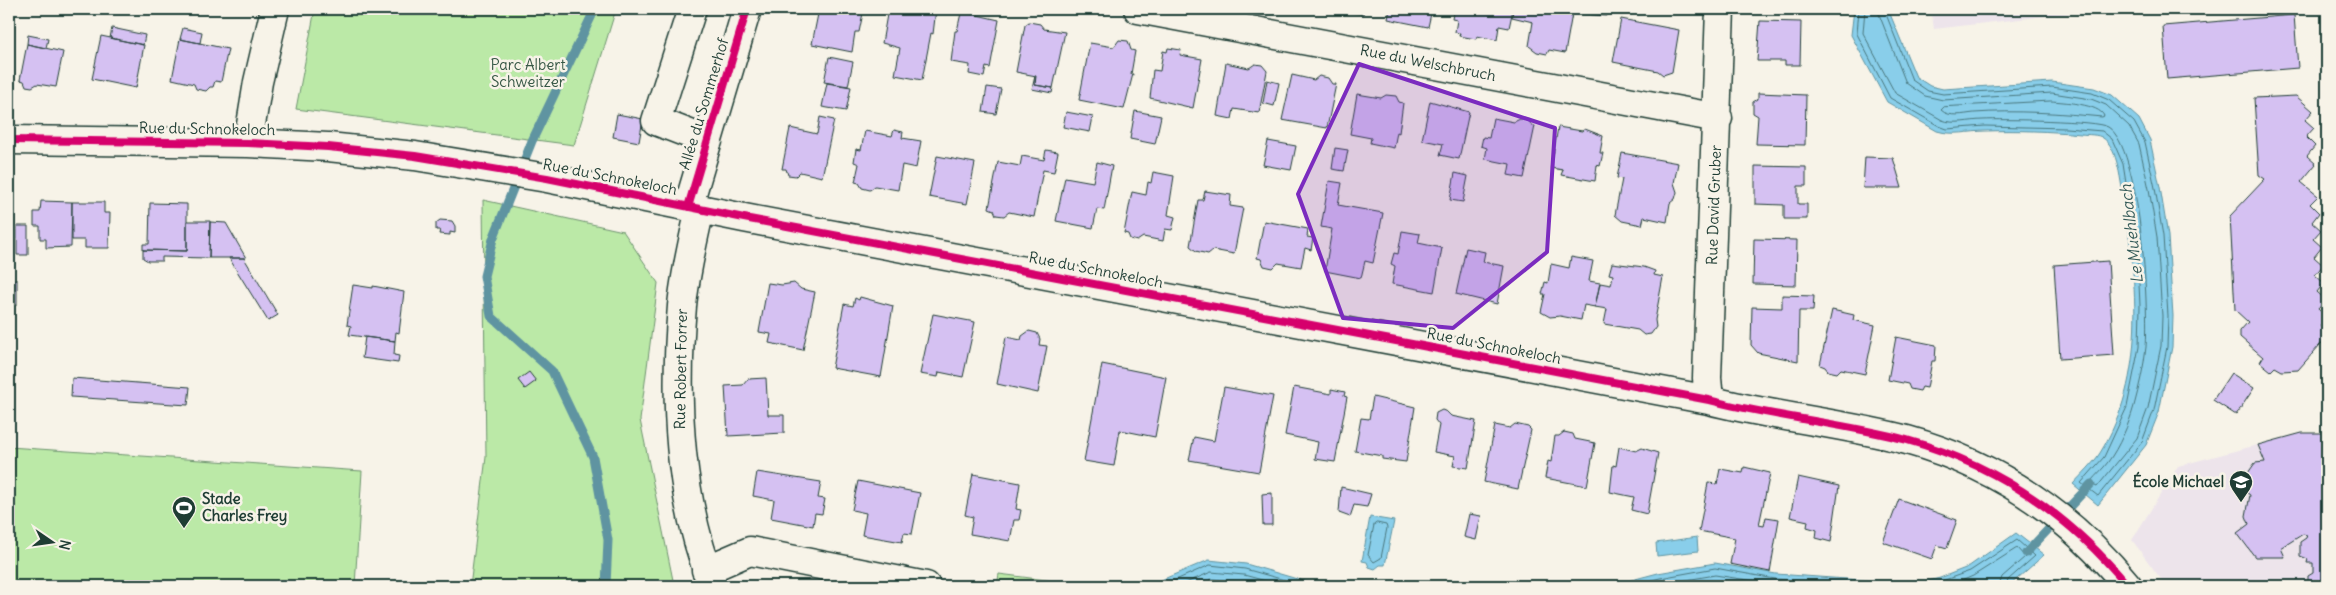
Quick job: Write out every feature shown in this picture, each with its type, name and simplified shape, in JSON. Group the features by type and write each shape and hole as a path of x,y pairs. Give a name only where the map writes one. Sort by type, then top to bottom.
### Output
{"street":[{"path":"248,143 258,82 275,9"},
{"path":"692,9 656,121 708,141"},
{"name":"Allée du Sommerhof","path":"694,208 708,141 747,9"},
{"name":"Rue du Welschbruch","path":"1138,9 1718,118"},
{"name":"Rue David Gruber","path":"1709,400 1707,378 1718,118 1720,9"},
{"name":"Rue du Schnokeloch","path":"9,140 248,143 377,151 505,171 1709,400 1755,412 1878,434 1930,447 1984,470 2034,497 2084,538 2128,586"},
{"name":"Rue Robert Forrer","path":"694,208 682,305 678,416 687,500 710,578"},
{"path":"710,578 750,551 926,586"}],"highlighted area":[{"path":"1359,64 1555,128 1547,252 1453,328 1343,318 1298,194"}],"shaded area":[{"path":"1931,9 2107,9 1934,29"},
{"name":"École Michael","path":"2302,433 2327,433 2327,586 2166,586 2132,540 2178,466"}],"green space":[{"name":"Parc Albert Schweitzer","path":"315,9 616,9 574,145 296,109"},
{"path":"483,200 623,231 658,283 640,420 674,585 470,586 486,457"},
{"name":"Stade Charles Frey","path":"9,447 362,471 355,586 9,586"},
{"path":"999,574 1093,586 997,586"}],"water":[{"path":"1854,9 1888,9 1916,77 1930,86 1943,89 2052,82 2094,88 2112,95 2139,119 2150,140 2168,236 2173,316 2172,347 2159,412 2146,445 2098,505 2073,484 2100,453 2115,424 2132,362 2134,330 2135,298 2129,233 2120,176 2112,149 2103,138 2093,135 2034,131 1955,133 1937,131 1887,102 1851,35"},
{"path":"1370,517 1394,521 1385,565 1380,565 1375,569 1369,567 1367,562 1362,561"},
{"path":"2016,533 2044,555 2009,586 1609,586 1658,573 1715,563 1776,574 1917,584 1940,578 1968,567"},
{"path":"1697,537 1698,551 1657,556 1656,543"},
{"path":"1209,560 1246,564 1321,586 1147,586"}],"building":[{"path":"819,9 860,9 859,12 863,13 859,32 855,32 852,52 812,44"},
{"path":"888,9 936,9 933,34 931,33 922,80 895,75 900,48 882,43"},
{"path":"1332,9 1364,9 1363,14"},
{"path":"1390,9 1432,9 1428,27 1388,19"},
{"path":"1454,9 1513,9 1509,28 1499,26 1497,40 1477,36 1476,39 1459,36 1460,33 1455,32 1457,20 1452,19"},
{"path":"1513,9 1562,9 1561,12 1572,14 1565,53 1549,50 1547,54 1537,52 1529,46 1533,22 1512,17"},
{"path":"1583,9 1607,9 1607,16 1583,14"},
{"path":"964,12 999,20 990,68 986,67 984,77 969,74 970,65 951,62 955,31 957,31 961,13 963,14"},
{"path":"2294,15 2298,68 2167,79 2163,26"},
{"path":"1621,19 1679,30 1672,72 1663,75 1658,71 1613,62"},
{"path":"1760,21 1801,22 1800,65 1785,65 1785,61 1757,61"},
{"path":"1029,22 1040,24 1044,29 1065,32 1053,88 1035,85 1036,76 1016,72 1025,25"},
{"path":"112,28 145,35 143,45 110,38"},
{"path":"183,28 202,32 200,43 180,39"},
{"path":"28,35 48,39 46,48 27,44"},
{"path":"101,36 144,45 136,88 92,79"},
{"path":"180,39 228,49 221,82 215,81 213,87 206,91 196,89 194,84 172,79"},
{"path":"1119,40 1128,41 1131,50 1135,51 1131,74 1133,74 1124,109 1079,100 1090,43 1114,47"},
{"path":"27,44 63,52 56,87 37,84 32,87 26,86 24,81 20,80"},
{"path":"1168,48 1181,50 1180,55 1202,59 1193,108 1150,98 1153,70 1160,71 1163,51 1167,52"},
{"path":"829,57 853,62 848,86 824,82"},
{"path":"1226,63 1249,68 1255,64 1262,65 1267,71 1259,113 1234,109 1232,119 1217,116"},
{"path":"1292,75 1314,80 1319,76 1328,78 1332,84 1336,84 1327,128 1282,120"},
{"path":"1035,76 1035,85 1053,88 1052,93 1032,89"},
{"path":"1267,80 1279,83 1274,106 1263,103"},
{"path":"827,83 851,87 846,111 822,107"},
{"path":"987,87 1001,89 996,114 983,112"},
{"path":"1758,93 1806,95 1805,145 1756,144 1758,116 1753,113 1753,102 1758,99"},
{"path":"1357,94 1381,98 1386,95 1396,96 1399,102 1403,103 1399,133 1397,132 1394,148 1370,143 1371,138 1350,134"},
{"path":"2296,96 2313,111 2305,120 2314,128 2306,137 2315,146 2307,156 2316,164 2301,182 2318,196 2310,204 2319,213 2312,222 2321,230 2313,239 2322,247 2314,257 2323,265 2315,275 2324,283 2317,292 2326,300 2318,309 2327,317 2320,326 2327,333 2327,337 2298,370 2282,371 2275,367 2271,371 2260,362 2263,357 2240,337 2240,331 2248,322 2235,310 2230,216 2265,179 2259,175 2254,98"},
{"path":"1430,101 1469,112 1459,159 1440,155 1443,144 1422,140"},
{"path":"1135,111 1161,116 1155,144 1130,139"},
{"path":"1066,112 1093,117 1090,132 1063,127"},
{"path":"617,114 643,119 639,142 613,137"},
{"path":"820,117 834,120 822,177 800,172 796,176 788,175 786,169 782,169 790,128 817,134"},
{"path":"1493,118 1514,122 1520,119 1529,120 1531,125 1535,126 1524,178 1508,175 1510,164 1485,159 1487,148 1481,146 1483,137 1489,138"},
{"path":"1558,127 1582,131 1585,129 1603,136 1600,153 1603,153 1600,166 1597,165 1595,181 1561,175 1563,170 1551,168"},
{"path":"894,130 903,132 902,138 921,141 916,168 902,165 898,190 875,186 870,190 862,188 859,183 855,182 859,164 854,162 856,149 861,150 865,131 892,136"},
{"path":"1268,141 1296,146 1291,170 1263,165"},
{"path":"1335,148 1348,150 1344,171 1332,169"},
{"path":"1046,150 1058,152 1054,172 1043,170 1034,217 1009,212 1004,216 996,215 994,210 989,208 998,162 1020,166 1022,156 1044,160"},
{"path":"1622,153 1678,163 1674,183 1677,192 1675,199 1670,203 1667,222 1644,217 1642,225 1622,221 1615,215 1622,179 1617,178"},
{"path":"937,156 975,163 967,204 929,197"},
{"path":"1865,157 1893,158 1902,188 1863,188"},
{"path":"1097,162 1112,166 1104,210 1097,209 1093,228 1056,221 1065,177 1093,182"},
{"path":"1755,166 1806,167 1806,186 1798,186 1798,204 1807,204 1807,219 1784,219 1784,205 1755,204"},
{"path":"1153,172 1174,176 1168,215 1175,217 1172,230 1165,229 1163,241 1143,237 1137,241 1130,239 1128,234 1124,233 1132,192 1146,195 1148,182 1151,183"},
{"path":"1455,173 1468,176 1463,202 1450,200"},
{"path":"1329,181 1342,183 1338,205 1383,213 1373,263 1365,261 1361,278 1325,271 1332,229 1321,227"},
{"path":"1205,191 1231,195 1230,206 1243,208 1234,254 1213,250 1208,254 1196,251 1190,246 1198,200 1203,200"},
{"path":"41,201 72,202 71,247 46,248 46,239 40,239 40,226 34,226 34,212 40,212"},
{"path":"72,202 104,202 104,213 110,213 109,248 85,248 85,240 72,240"},
{"path":"150,203 187,204 187,251 143,250 143,244 149,244"},
{"path":"440,220 452,221 455,226 455,233 450,232 450,235 439,234 440,230 436,230 436,223"},
{"path":"187,221 210,221 209,258 162,257 162,261 148,261 143,258 143,250 187,251"},
{"path":"1264,221 1308,229 1307,237 1313,238 1311,250 1305,248 1301,267 1278,263 1273,268 1264,266 1261,259 1257,258"},
{"path":"210,222 226,223 246,258 209,258"},
{"path":"17,226 28,226 28,255 17,255"},
{"path":"1402,231 1420,234 1418,243 1442,248 1434,292 1392,284 1395,266 1391,264 1394,253 1398,254"},
{"path":"1754,239 1797,240 1796,285 1753,284"},
{"path":"1466,248 1485,252 1483,262 1504,266 1497,304 1456,294"},
{"path":"1571,257 1593,261 1589,281 1600,283 1595,307 1584,305 1581,320 1560,316 1550,317 1541,312 1545,294 1542,294 1545,282 1548,283 1551,264 1569,268"},
{"path":"229,258 244,258 278,315 268,321"},
{"path":"2108,261 2114,355 2060,359 2054,265"},
{"path":"1612,263 1644,267 1655,271 1654,275 1663,277 1655,320 1656,327 1651,334 1644,335 1638,330 1604,324 1607,309 1595,307 1600,283 1611,285 1613,275 1609,274"},
{"path":"9,280 17,280 17,305 9,305"},
{"path":"768,283 782,285 794,283 801,289 815,292 803,350 769,343 771,334 759,332"},
{"path":"353,285 373,288 373,286 404,292 399,333 396,332 395,341 349,335 351,326 347,325"},
{"path":"1782,295 1814,296 1813,311 1799,311 1798,361 1758,353 1751,345 1752,307 1782,308"},
{"path":"860,297 893,306 881,377 832,368 844,304 853,306 855,298 859,300"},
{"path":"1832,310 1854,315 1853,320 1875,325 1865,374 1841,369 1837,373 1828,371 1820,365"},
{"path":"933,314 975,322 963,377 939,372 938,377 920,374"},
{"path":"1029,331 1037,333 1040,339 1039,345 1047,346 1038,393 997,384 1006,337 1021,340 1022,336"},
{"path":"365,337 395,341 394,355 399,356 398,363 362,358"},
{"path":"1896,337 1936,345 1935,361 1932,361 1927,388 1922,387 1920,391 1910,389 1908,384 1888,380"},
{"path":"1102,364 1166,377 1155,437 1120,430 1114,466 1084,461"},
{"path":"529,372 536,381 525,389 518,380"},
{"path":"2231,373 2254,388 2236,415 2213,400"},
{"path":"72,378 190,387 188,405 71,397"},
{"path":"766,378 768,415 784,415 784,433 728,436 725,386 743,385 748,379"},
{"path":"1224,387 1273,396 1259,472 1189,460 1194,437 1214,441"},
{"path":"1294,387 1331,394 1331,389 1345,392 1344,396 1347,397 1335,462 1315,459 1318,442 1285,435"},
{"path":"1373,397 1415,407 1406,462 1382,459 1382,456 1355,451 1361,418 1369,419"},
{"path":"1442,410 1451,416 1476,421 1468,468 1453,466 1455,456 1434,452 1439,425 1435,420 1436,413"},
{"path":"1515,424 1528,427 1531,430 1518,489 1484,482 1495,425 1510,428"},
{"path":"1564,432 1573,434 1575,439 1595,443 1587,486 1545,478 1548,461 1551,462 1555,436 1559,436"},
{"path":"2302,433 2327,433 2327,586 2308,586 2308,576 2313,573 2313,563 2307,563 2308,559 2300,556 2300,542 2307,535 2303,534 2281,548 2285,557 2255,557 2237,533 2249,524 2246,516 2250,495 2238,487 2255,463 2265,462 2258,445"},
{"path":"1619,447 1636,451 1642,448 1658,453 1647,514 1631,510 1634,497 1610,492 1613,465 1616,466"},
{"path":"1744,467 1770,473 1759,525 1764,526 1766,517 1779,519 1770,572 1730,564 1735,538 1699,531 1708,483 1717,484 1720,469 1743,473"},
{"path":"757,472 821,482 818,498 825,499 822,514 815,513 813,526 771,518 774,500 753,496"},
{"path":"973,474 1020,483 1016,509 1021,510 1019,520 1014,520 1010,541 970,534 973,517 965,515"},
{"path":"1798,477 1839,486 1831,542 1816,538 1817,530 1807,527 1808,521 1790,517"},
{"path":"858,481 920,493 912,534 904,533 902,542 862,535 866,513 852,510"},
{"path":"1341,487 1371,494 1367,507 1354,505 1350,517 1339,513"},
{"path":"1272,493 1272,525 1263,525 1262,494"},
{"path":"1899,499 1957,520 1947,548 1937,545 1932,559 1883,542"},
{"path":"1469,514 1481,516 1476,540 1464,537"}],"waterway":[{"name":"Le Muehlbach","path":"595,9 532,141 493,239 484,276 491,316 552,371 593,457 608,540 606,586"},
{"name":"Le Muehlbach","path":"2026,553 2091,484"}],"cycle path":[{"path":"688,207 747,9"},
{"path":"9,140 248,143 328,147 415,156 547,178 744,218 1882,434 1940,450 2001,478 2029,495 2081,536 2128,586"}],"place":[{"name":"École Michael","path":"2241,503"},
{"name":"Stade Charles Frey","path":"184,529"}]}
